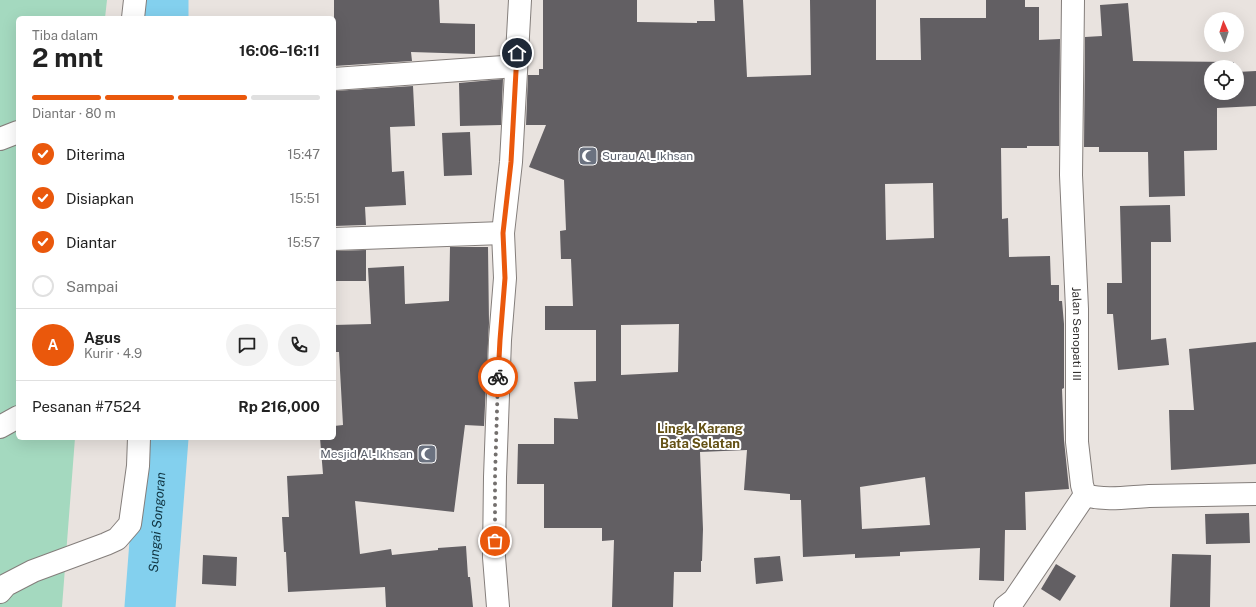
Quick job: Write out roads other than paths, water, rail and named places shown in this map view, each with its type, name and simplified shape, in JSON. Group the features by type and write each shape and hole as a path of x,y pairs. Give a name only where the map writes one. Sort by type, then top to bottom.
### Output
{"street":[{"path":"133,16 135,0"},
{"path":"498,607 494,557 500,340 505,278 503,233 511,162 520,0"},
{"name":"Jalan Senopati III","path":"1073,0 1071,175 1077,309 1077,442 1082,485 1085,495"},
{"path":"336,79 516,66"},
{"path":"0,139 16,133"},
{"path":"336,239 503,233"},
{"path":"0,427 16,418"},
{"path":"0,592 6,585 34,571 106,544 117,539 123,533 130,524 138,466 139,440"},
{"path":"1005,607 1014,600 1085,495 1094,498 1120,498 1256,494"}],"waterway":[{"name":"Sungai Songoran","path":"163,0 163,16"},
{"name":"Sungai Songoran","path":"150,607 163,440"}],"place":[{"name":"Surau Al_Ikhsan","path":"588,156"},
{"name":"Mesjid Al-Ikhsan","path":"427,454"}],"district":[{"name":"Lingk. Karang Bata Selatan","path":"700,436"}]}
